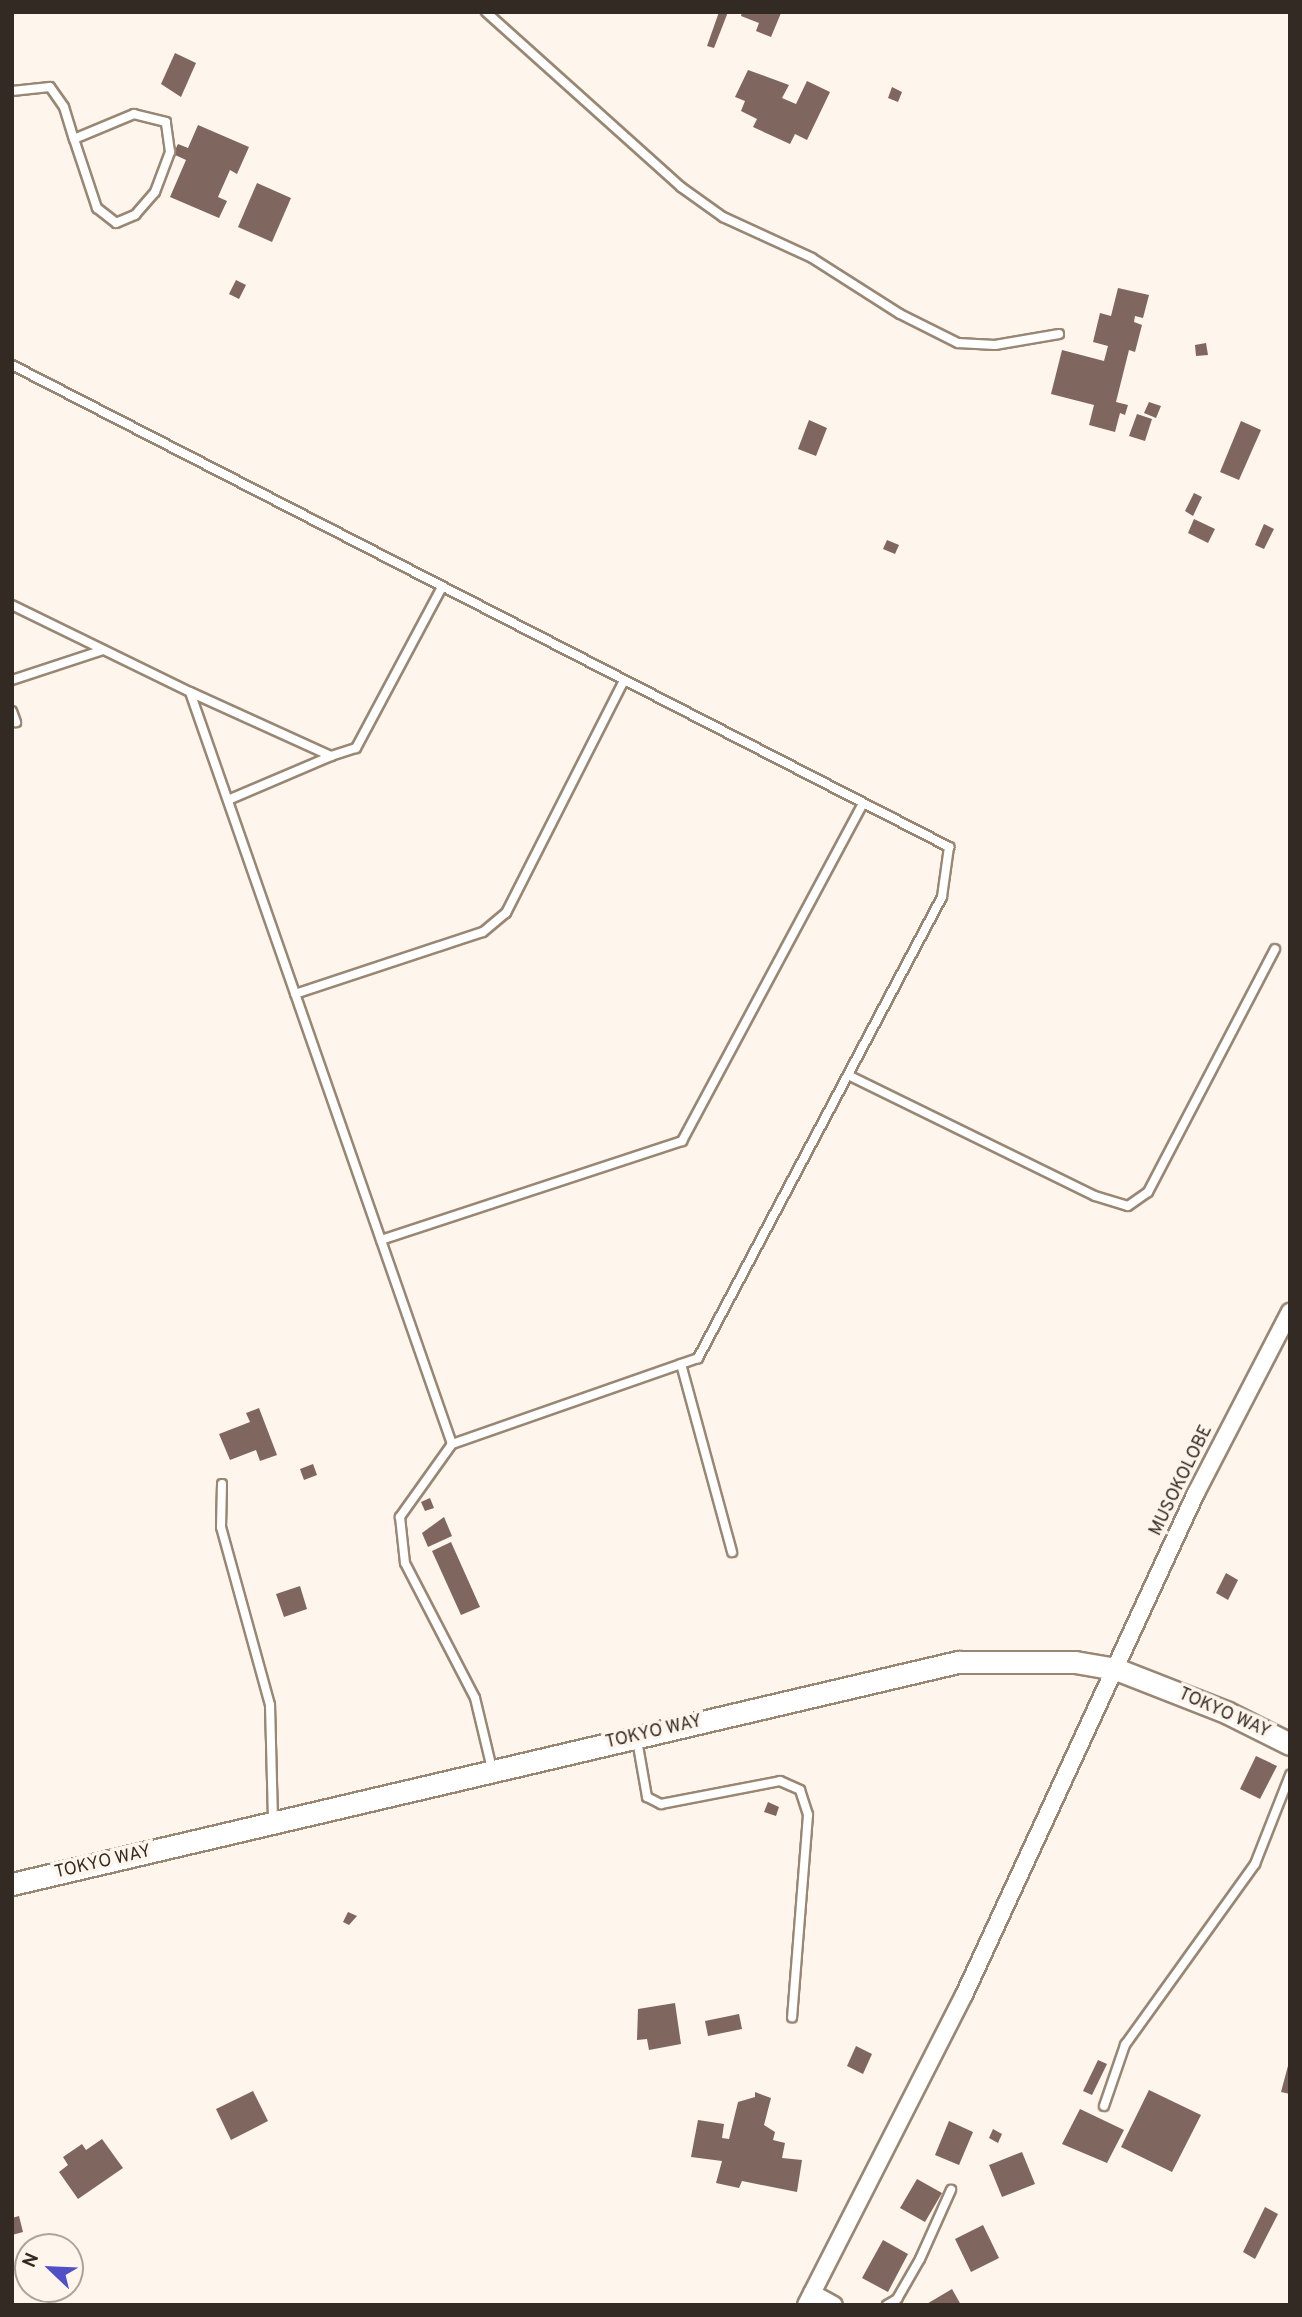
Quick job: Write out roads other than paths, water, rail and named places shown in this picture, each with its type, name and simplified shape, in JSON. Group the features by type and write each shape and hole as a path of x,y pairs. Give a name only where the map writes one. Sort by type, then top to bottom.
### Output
{"street":[{"name":"MUSOKOLOBE","path":"809,2299 964,1995 1196,1493 1290,1312"},
{"name":"TOKYO WAY","path":"12,1884 958,1662 1075,1662 1116,1669 1228,1713 1290,1744"},
{"path":"809,2299 834,2305"}],"lane":[{"path":"486,12 681,187 723,217 813,257 900,314 950,340 973,346 1059,334"},
{"path":"12,91 50,87 64,107 97,208 116,223 135,215 155,192 170,152 166,121 134,114 75,139"},
{"path":"12,365 949,847 942,897 698,1358 452,1444 400,1517 405,1563 475,1698 492,1771"},
{"path":"228,800 356,748 442,587"},
{"path":"12,606 331,756"},
{"path":"12,680 103,650"},
{"path":"295,994 483,932 506,913 624,680"},
{"path":"190,692 452,1444"},
{"path":"12,711 16,722"},
{"path":"381,1240 682,1141 863,803"},
{"path":"848,1075 1095,1196 1128,1206 1149,1192 1275,949"},
{"path":"681,1364 732,1552"},
{"path":"222,1484 221,1527 270,1705 273,1823"},
{"path":"636,1737 647,1797 661,1804 780,1781 800,1790 808,1815 792,2017"},
{"path":"1104,2106 1125,2045 1255,1864 1290,1775"},
{"path":"887,2305 897,2299 920,2259 951,2190"}]}
